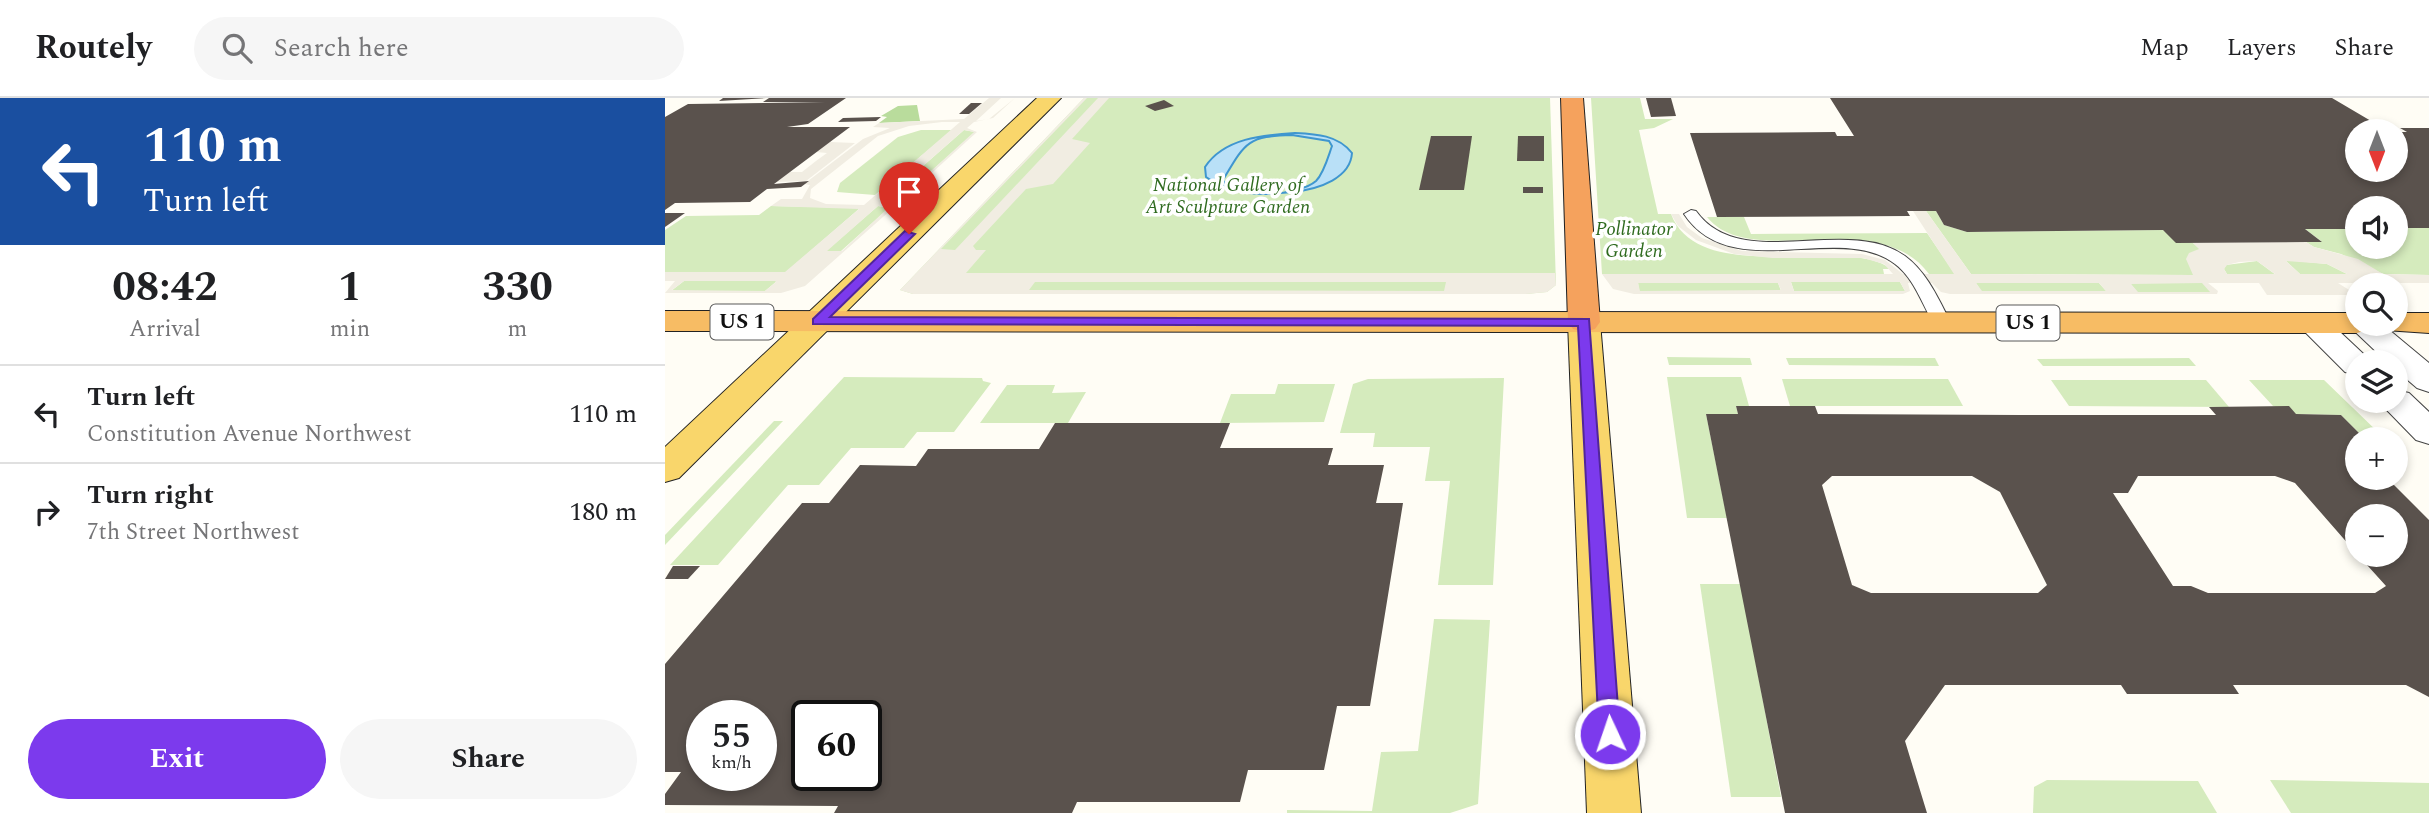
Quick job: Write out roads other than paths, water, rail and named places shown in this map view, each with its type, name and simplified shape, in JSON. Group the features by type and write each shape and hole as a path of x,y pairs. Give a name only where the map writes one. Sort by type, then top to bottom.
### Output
{"highway":[{"path":"1572,98 1584,322"},
{"name":"US 1","path":"665,321 2345,323"},
{"path":"2408,323 2429,323"}],"main road":[{"path":"665,469 1050,98"},
{"path":"1584,322 1614,813"}],"street":[{"path":"2312,323 2345,354"},
{"path":"2377,336 2429,381"},
{"path":"2408,412 2429,432"}],"lane":[{"path":"1691,214 1699,226 1714,235 1740,243 1862,245 1882,251 1912,270 1942,323"}],"water":[{"path":"1295,133 1319,135 1340,142 1352,153 1346,169 1332,181 1313,188 1283,193 1316,181 1324,169 1332,146 1329,141 1292,135 1265,137 1249,144 1237,158 1223,180 1229,187 1206,177 1205,167 1213,157 1245,140 1257,137"}],"park label":[{"name":"National Gallery of Art Sculpture Garden","path":"1228,196"},
{"name":"Pollinator Garden","path":"1634,240"}]}
